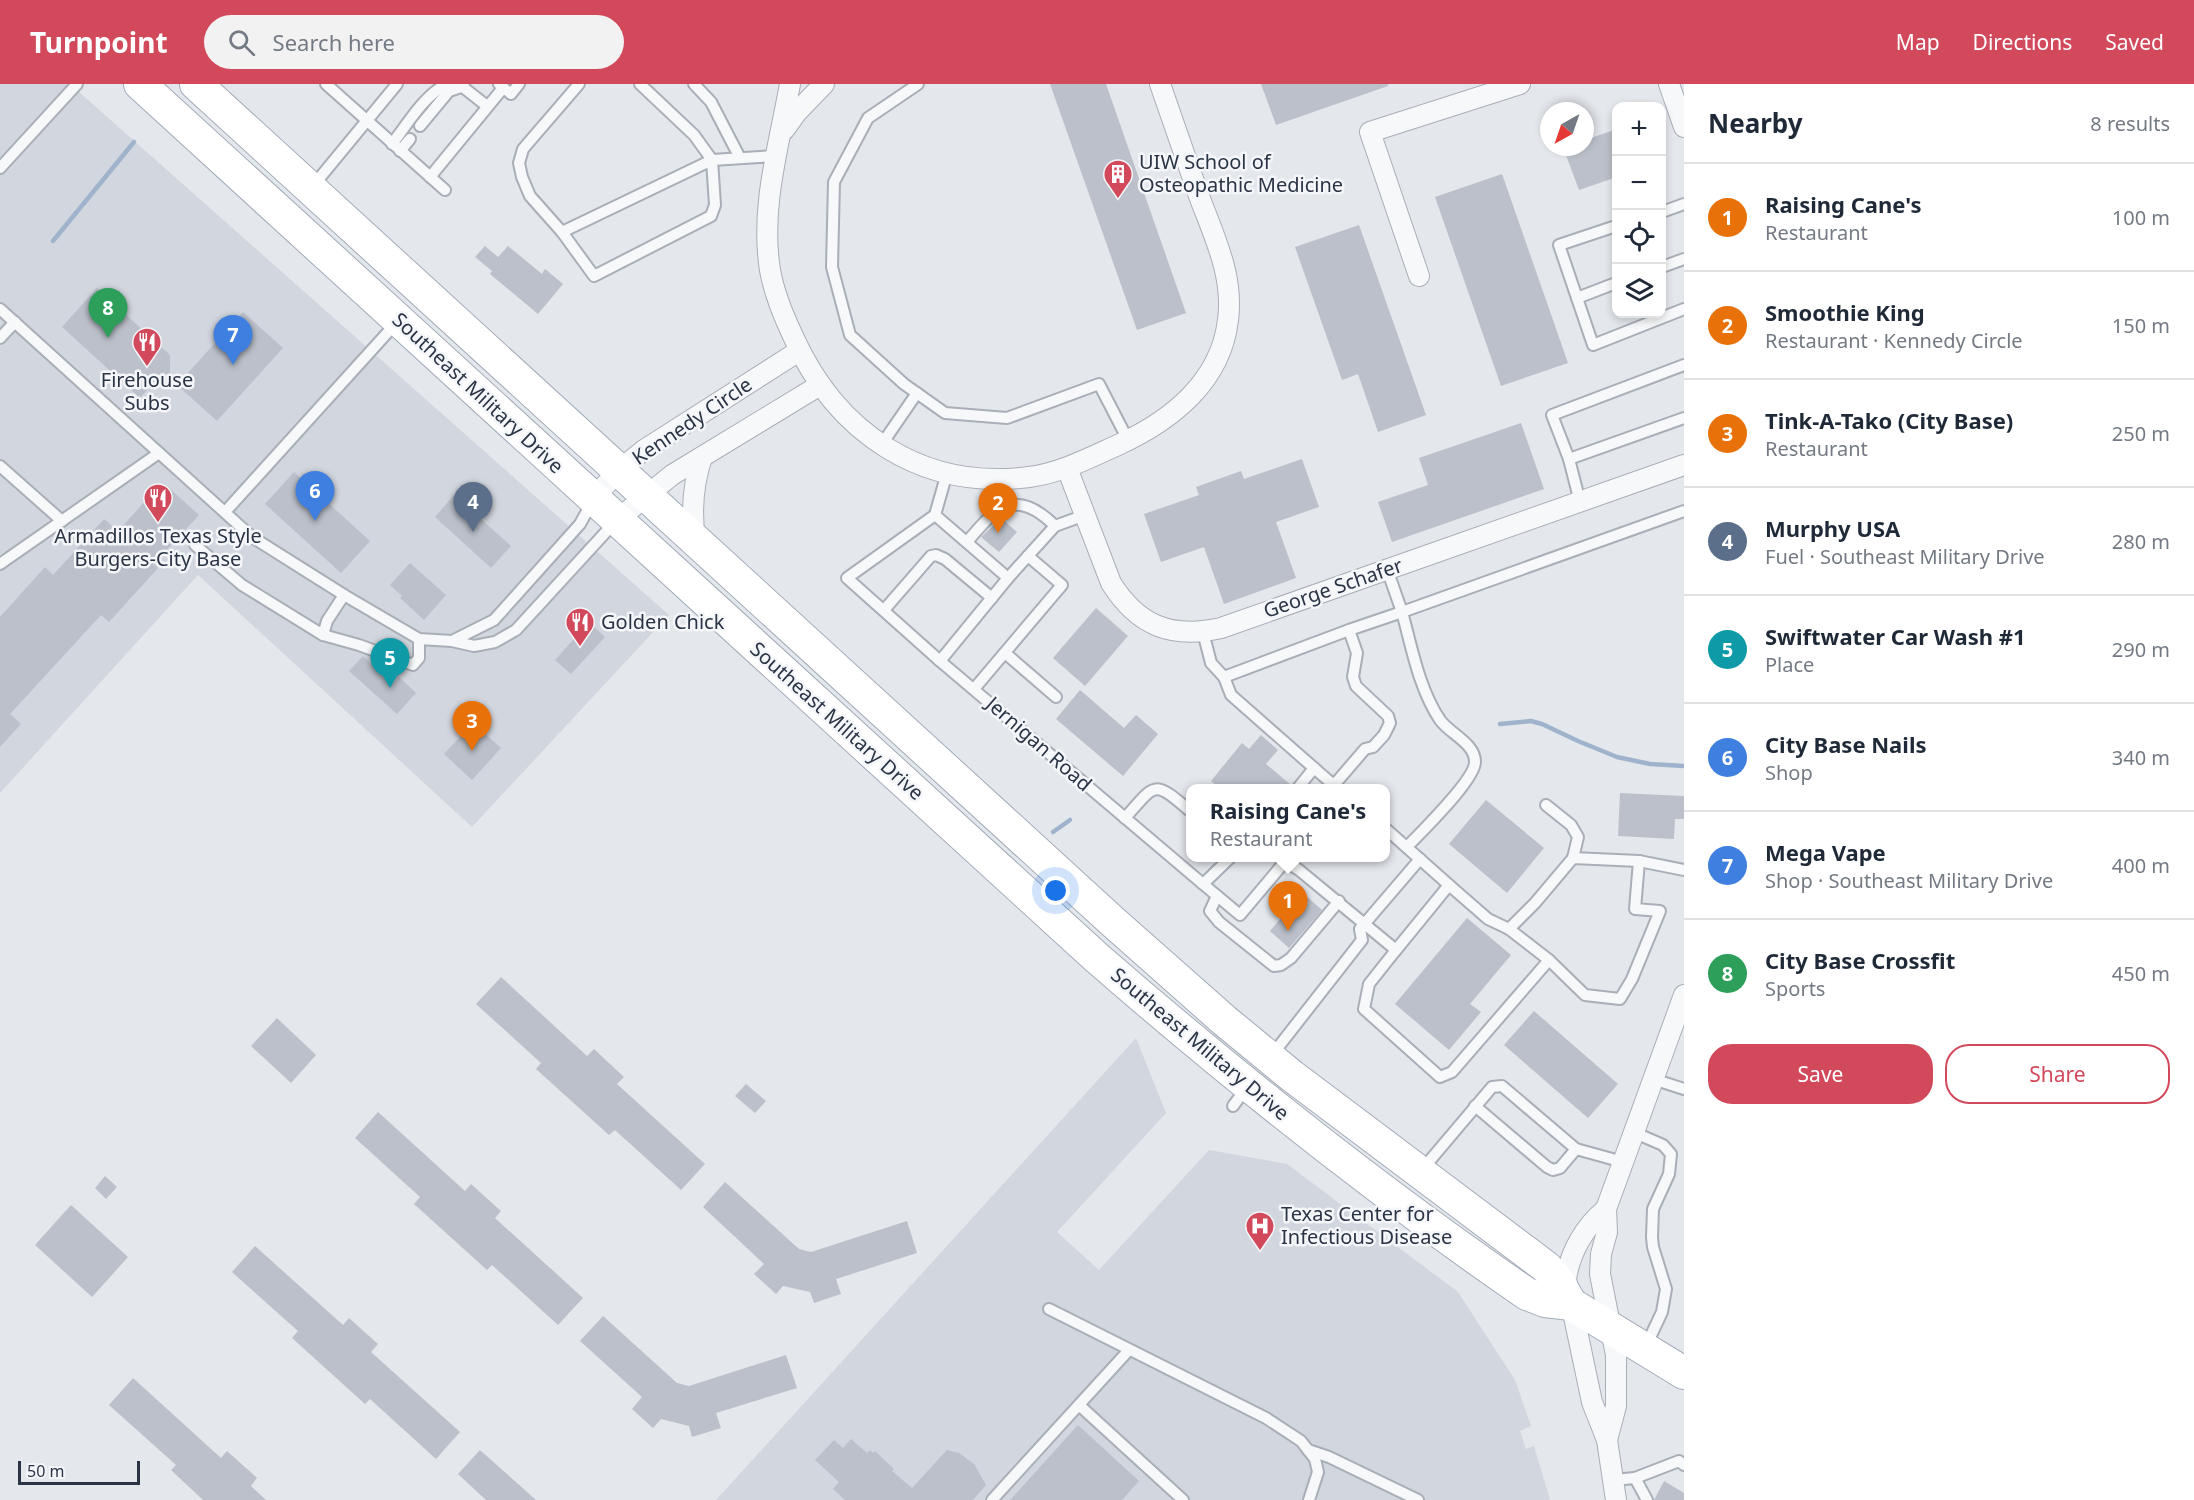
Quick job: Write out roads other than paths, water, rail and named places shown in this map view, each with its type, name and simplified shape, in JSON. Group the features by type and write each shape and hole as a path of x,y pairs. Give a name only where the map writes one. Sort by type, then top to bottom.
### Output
{"main road":[{"name":"Southeast Military Drive","path":"140,84 1097,958 1194,1043 1241,1096 1527,1294 1545,1301 1571,1304 1684,1373"},
{"name":"Southeast Military Drive","path":"196,84 1112,921 1270,1058 1546,1267 1558,1281 1571,1304"},
{"path":"1241,1096 1270,1058"}],"street":[{"path":"790,84 775,156 767,213 770,269 784,317 799,351 833,403 852,422 882,444 913,462 947,473 984,478 1030,477 1067,468 1128,440 1165,420 1184,404 1196,391 1218,355 1228,319 1228,276 1160,84"},
{"path":"781,134 797,112 824,84"},
{"path":"1419,276 1370,132 1520,84"},
{"path":"1668,84 1684,127"},
{"name":"Kennedy Circle","path":"593,499 618,471 644,450 799,351"},
{"name":"Kennedy Circle","path":"617,520 672,475 820,386"},
{"path":"695,539 694,494 696,476 702,458"},
{"name":"George Schafer","path":"1067,468 1111,583 1120,598 1133,612 1149,622 1184,633 1221,628 1684,465"},
{"path":"1607,1440 1616,1406 1616,1355 1600,1274 1601,1254 1607,1232 1606,1209 1684,995"},
{"path":"1606,1209 1593,1220 1568,1261 1566,1279 1592,1402 1607,1440 1616,1500"}],"lane":[{"path":"1,165 77,84"},
{"path":"326,84 445,190"},
{"path":"310,189 397,84"},
{"path":"396,147 426,100 448,84"},
{"path":"430,177 501,86 511,94 519,84"},
{"path":"579,84 523,149 519,163 530,196 562,232 594,276 711,216 715,206 712,159 694,135 640,84"},
{"path":"694,84 711,102 740,158"},
{"path":"918,84 868,118 834,182 832,267 850,335 904,384 945,413 1007,418 1099,384 1128,440"},
{"path":"420,126 449,91 461,85 487,106"},
{"path":"396,147 410,139"},
{"path":"562,232 712,159 775,156"},
{"path":"1666,211 1684,204"},
{"path":"1612,228 1559,245 1593,345 1684,309"},
{"path":"1666,266 1684,259"},
{"path":"1577,298 1612,286"},
{"path":"0,309 252,537 419,639 452,640 474,646 495,642 516,630 617,520"},
{"path":"225,512 399,320"},
{"path":"0,338 15,322"},
{"path":"1580,502 1569,459 1552,414 1684,365"},
{"path":"882,444 917,393"},
{"path":"1569,459 1684,418"},
{"path":"0,564 159,453"},
{"path":"0,466 62,521"},
{"path":"947,473 935,515 1008,578"},
{"path":"452,640 494,620 580,524 593,499"},
{"path":"967,542 984,521 996,510 1005,506 1022,505 1032,508 1055,526"},
{"path":"1224,677 1348,630 1684,511"},
{"name":"Jernigan Road","path":"935,515 847,578 940,661 1240,915 1282,862"},
{"path":"940,661 1008,578 1055,526 1085,516"},
{"path":"195,545 242,585 322,635 413,665 418,658 419,639"},
{"path":"884,610 931,556 936,555 945,559 992,598"},
{"path":"974,689 1062,585 1028,556"},
{"path":"1387,570 1402,612 1427,700 1442,723 1471,749 1475,762 1470,778 1407,847"},
{"path":"322,635 327,621 344,595"},
{"path":"1338,784 1365,749 1373,747 1384,735 1390,723 1388,716 1356,686 1353,678 1357,653 1348,630"},
{"path":"1203,632 1211,663 1224,677 1231,695 1333,784"},
{"path":"1005,652 1056,697"},
{"path":"1302,784 1314,768"},
{"path":"1125,818 1150,790 1159,788 1186,807"},
{"path":"1509,929 1535,903 1573,858 1578,837 1571,825 1546,805"},
{"path":"1390,833 1488,919 1509,929 1549,960 1586,995 1620,999 1632,979 1660,911 1635,909 1639,861"},
{"path":"1573,858 1639,861 1684,870"},
{"path":"1270,1058 1362,940 1362,926 1420,859"},
{"path":"1203,884 1226,862"},
{"path":"1288,862 1339,901 1362,926 1396,950"},
{"path":"1449,885 1369,984 1364,1009 1440,1077 1452,1072 1549,960"},
{"path":"1217,896 1210,911 1219,922 1274,966 1291,958 1339,901"},
{"path":"1653,1079 1684,1089"},
{"path":"1419,1173 1492,1087 1502,1086 1576,1149 1623,1162"},
{"path":"1475,1106 1553,1170 1560,1167 1576,1149"},
{"path":"1633,1132 1663,1144 1671,1154 1669,1174 1653,1209 1653,1247 1666,1289 1662,1312 1645,1349"},
{"path":"1049,1309 1266,1418 1301,1441 1315,1459 1318,1472 1309,1500"},
{"path":"992,1500 1129,1350"},
{"path":"1079,1405 1183,1500"},
{"path":"1308,1450 1329,1457 1418,1500"},
{"path":"1613,1480 1635,1478 1681,1463"},
{"path":"1635,1478 1647,1500"}],"waterway":[{"path":"53,241 134,142"},
{"path":"1500,724 1531,721 1617,757 1650,764 1684,766"},
{"path":"1053,832 1070,820"}],"place":[{"name":"UIW School of Osteopathic Medicine","path":"1118,200"},
{"name":"City Base Crossfit","path":"108,338"},
{"name":"Mega Vape","path":"233,365"},
{"name":"Firehouse Subs","path":"147,368"},
{"name":"City Base Nails","path":"315,521"},
{"name":"Armadillos Texas Style Burgers-City Base","path":"158,524"},
{"name":"Murphy USA","path":"473,532"},
{"name":"Smoothie King","path":"998,533"},
{"name":"Golden Chick","path":"580,648"},
{"name":"Swiftwater Car Wash #1","path":"390,688"},
{"name":"Tink-A-Tako (City Base)","path":"472,751"},
{"name":"Raising Cane's","path":"1288,931"},
{"name":"Texas Center for Infectious Disease","path":"1260,1252"}]}
